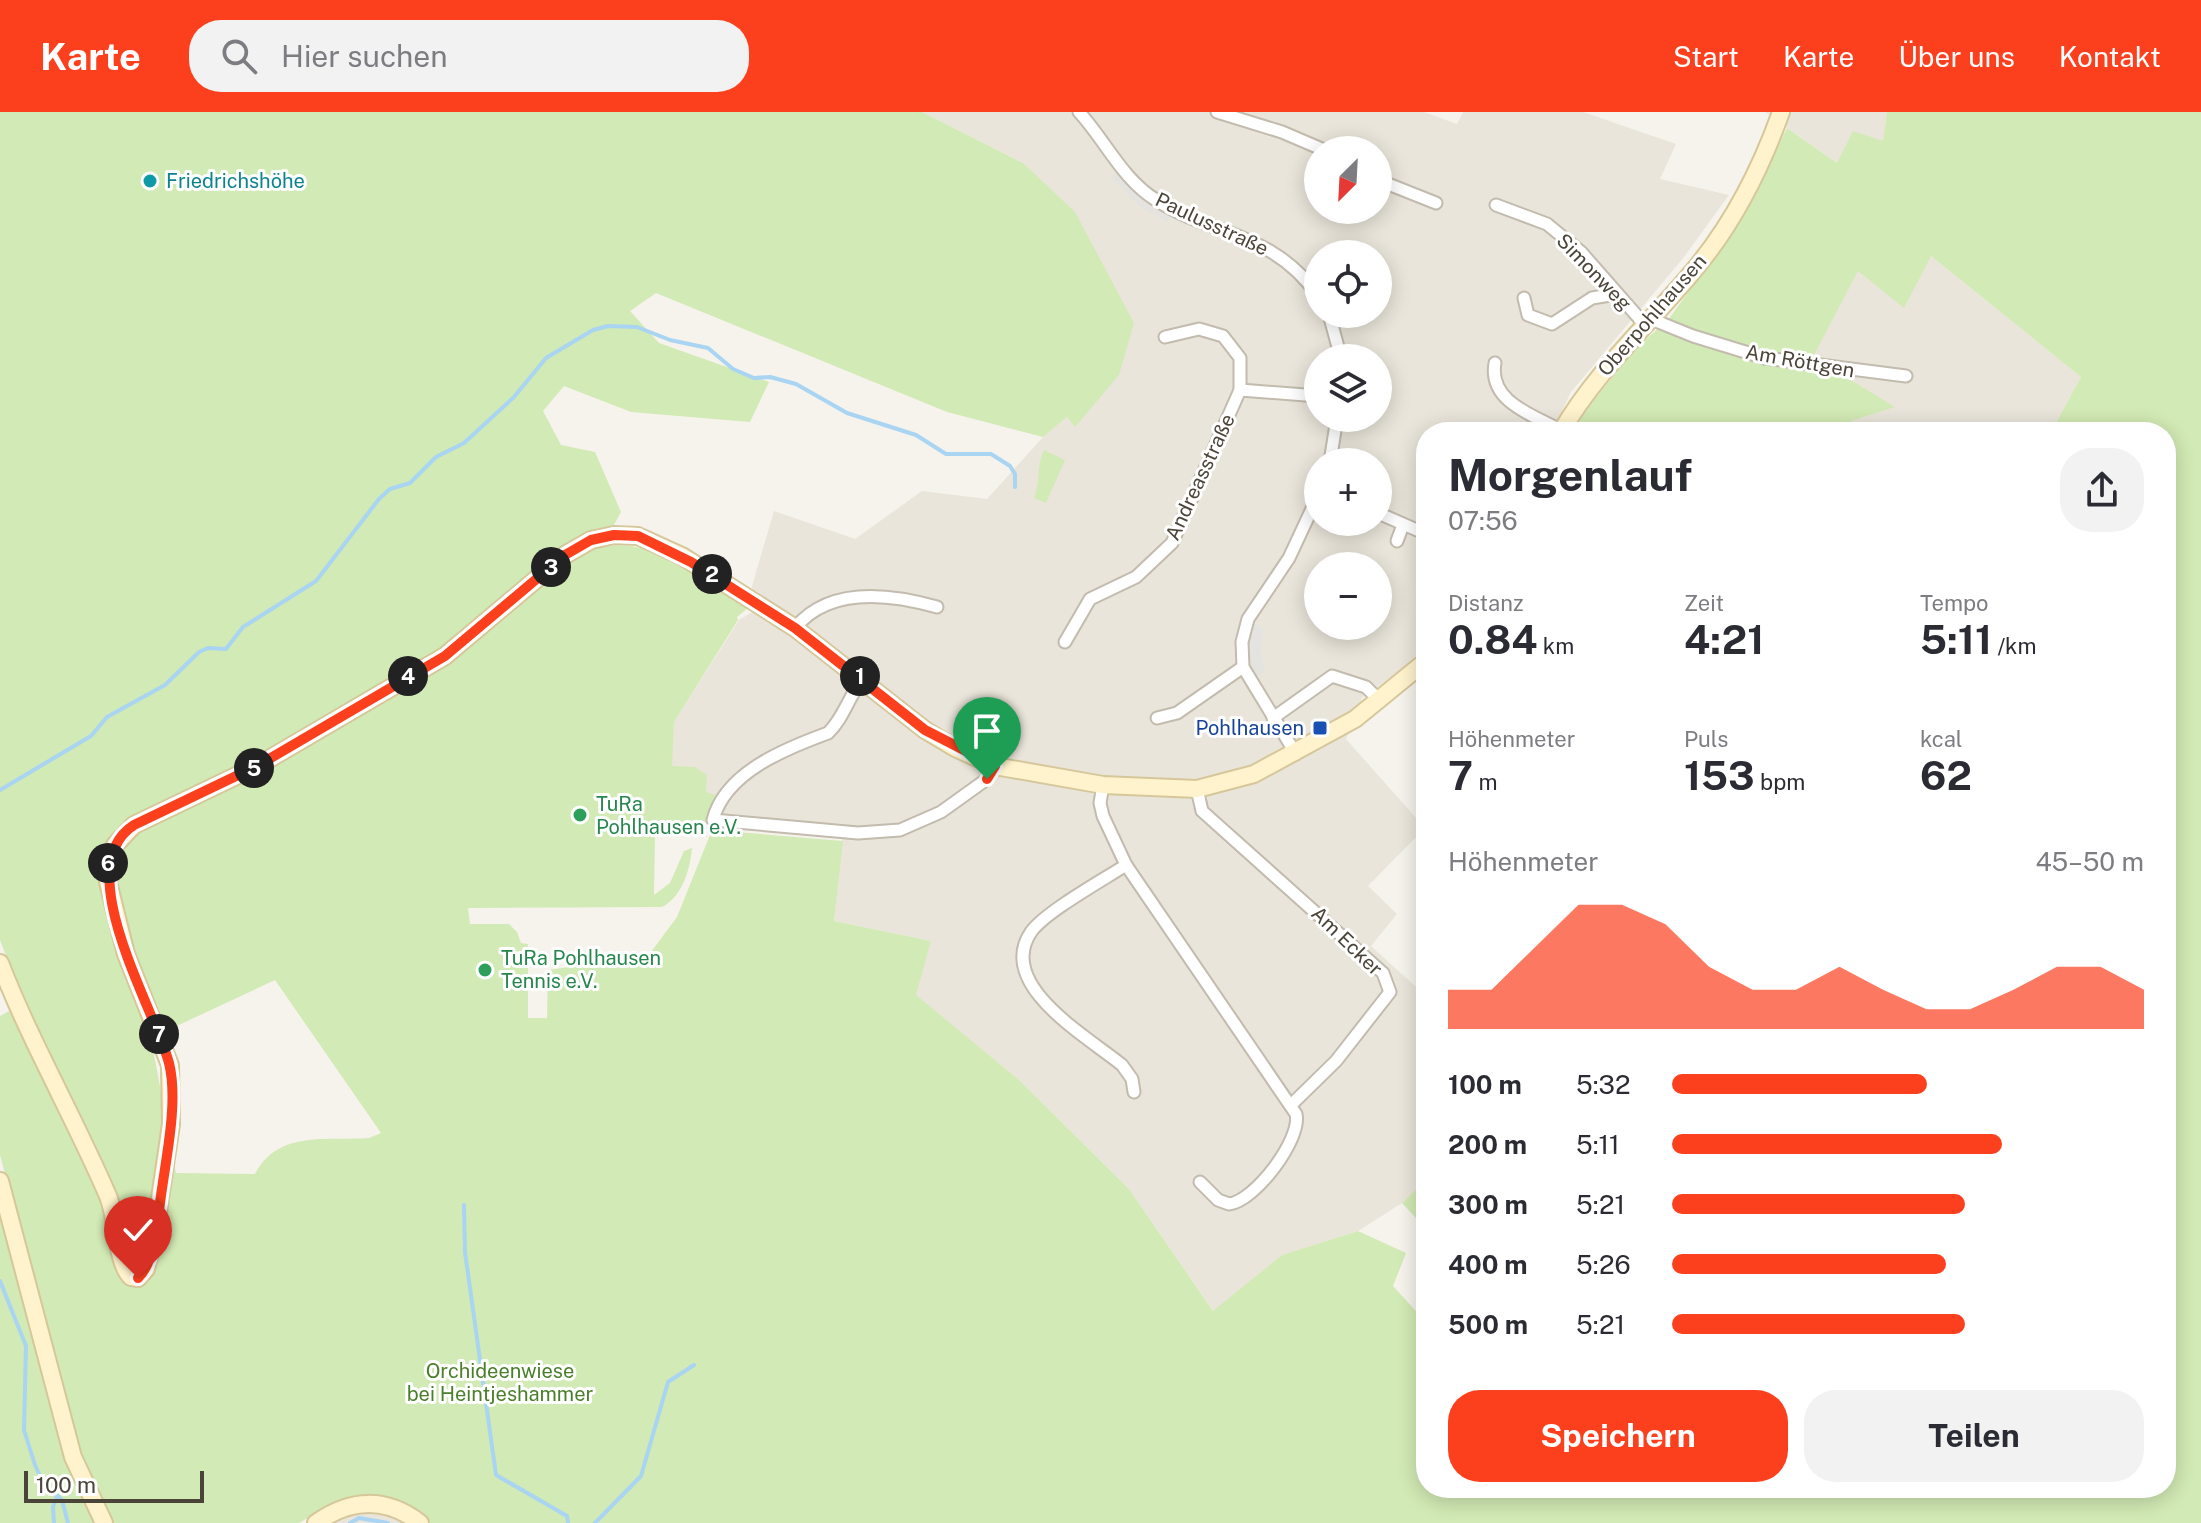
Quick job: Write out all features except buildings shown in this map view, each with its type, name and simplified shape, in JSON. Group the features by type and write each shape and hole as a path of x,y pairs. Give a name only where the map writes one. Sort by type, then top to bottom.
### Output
{"street":[{"name":"Paulusstraße","path":"1079,112 1141,189 1172,209 1267,247 1288,262 1304,280"},
{"path":"1217,112 1304,141"},
{"name":"Oberpohlhausen","path":"1567,422 1586,391 1691,274 1733,214 1781,112"},
{"path":"1392,186 1436,203"},
{"name":"Simonweg","path":"1496,205 1547,224 1581,252 1616,294 1648,322"},
{"name":"Oberpohlhausen","path":"1524,298 1528,315 1552,324 1592,298 1616,294"},
{"name":"Am Röttgen","path":"1648,322 1765,358 1906,376"},
{"path":"1165,337 1199,329 1223,336 1240,358 1240,390"},
{"name":"Oberpohlhausen","path":"1495,363 1495,387 1504,398 1544,422"},
{"name":"Andreasstraße","path":"1065,642 1090,599 1136,577 1172,543 1240,390 1304,395"},
{"path":"1392,520 1416,530"},
{"path":"1397,541 1403,525"},
{"path":"1296,754 1243,667 1243,631 1289,558 1304,526"},
{"path":"0,963 38,1053 110,1201 123,1266 131,1277 138,1278 146,1269 156,1225 171,1124 170,1065 126,954 108,882 108,862 124,832 257,766 445,656 565,555 591,540 614,535 638,536 682,556 795,628 925,730 995,766 1103,785 1197,789 1232,783 1296,754 1380,701 1416,670"},
{"path":"795,628 819,607 856,597 885,595 937,607"},
{"path":"1157,718 1177,713 1243,667"},
{"path":"1273,718 1332,676 1366,687 1380,701"},
{"path":"863,679 847,698 836,726 828,733 768,758 720,801 713,820 858,833 900,830 941,812 987,779 995,766"},
{"path":"1103,785 1100,803 1103,816 1126,865 1292,1104 1299,1124 1291,1142 1248,1197 1229,1204 1218,1200 1200,1182"},
{"name":"Am Ecker","path":"1197,789 1202,811 1383,973 1388,984 1390,992 1366,1026 1292,1104"},
{"path":"1126,865 1031,931 1023,959 1029,987 1122,1065 1132,1079 1134,1092"},
{"path":"0,1181 73,1457 104,1523"},
{"path":"316,1523 342,1508 367,1503 395,1508 420,1523"}],"shaded area":[{"path":"922,112 1424,112 1457,124 1463,112 1583,112 1676,144 1660,179 1729,195 1684,257 1571,392 1557,422 1416,422 1416,655 1362,698 1346,739 1416,818 1416,837 1368,886 1397,914 1371,946 1416,987 1416,1190 1402,1203 1358,1231 1282,1255 1214,1312 1129,1189 1018,1079 915,995 931,941 834,921 843,830 721,819 718,796 706,793 671,766 674,722 739,620 754,611 752,586 774,511 855,539 922,491 987,499 1043,437 1067,417 1075,427 1023,163"},
{"path":"1765,112 1887,112 1883,142 1837,163"},
{"path":"1117,171 1145,199 1174,215 1167,222 1139,206 1111,178"},
{"path":"1931,256 2081,377 2056,422 1850,421 1894,407 1812,358 1858,270"},
{"path":"1254,624 1264,629 1261,653 1265,671 1255,677 1248,651"},
{"path":"383,1510 409,1523 329,1523 350,1511"}],"green space":[{"name":"Orchideenwiese bei Heintjeshammer","path":"0,112 922,112 1023,163 1075,212 1134,323 1119,375 1075,427 1067,417 1043,437 947,412 656,293 630,311 659,343 769,382 750,422 631,412 564,386 543,411 561,445 595,452 621,512 602,547 622,545 661,554 698,573 749,607 737,617 738,620 674,722 672,766 695,767 707,775 706,792 718,796 699,835 655,834 654,895 670,883 684,851 692,848 687,874 675,897 662,907 468,908 470,924 509,924 517,932 521,943 528,944 528,1018 547,1018 548,970 605,962 632,965 651,952 677,917 712,830 843,841 834,921 931,941 916,995 1018,1079 1129,1189 1213,1311 1282,1255 1358,1231 1406,1253 1393,1286 1416,1311 1416,1498 2176,1498 2176,422 2056,422 2081,377 1931,256 1904,308 1858,271 1813,357 1895,407 1853,422 1580,422 1636,348 1668,320 1742,218 1787,128 1837,163 1853,131 1883,141 1887,112 2201,112 2201,1523 429,1523 412,1510 334,1502 299,1523 112,1523 93,1484 65,1404 0,1155 0,1016 24,1003 0,940","holes":["275,980 381,1133 369,1138 320,1139 290,1144 276,1150 255,1174 176,1173 151,1038"]},
{"path":"1044,450 1065,460 1046,503 1034,498"},
{"path":"1416,1190 1416,1218 1402,1203"},
{"path":"0,1204 74,1478 96,1523 0,1523"}],"waterway":[{"path":"0,790 91,736 107,717 165,685 199,652 208,648 226,649 243,627 316,581 390,489 410,483 436,457 464,443 514,397 546,358 593,330 608,326 637,327 670,340 708,348 733,369 754,378 770,377 796,384 847,413 916,435 946,454 991,454 1010,466 1015,474 1015,487"},
{"path":"464,1205 465,1252 496,1475 567,1516 568,1523"},
{"path":"0,1281 26,1346 24,1430 43,1483 62,1500 68,1523"},
{"path":"595,1523 641,1476 668,1382 694,1365"},
{"path":"54,1523 53,1507 57,1496"},
{"path":"350,1523 359,1518 388,1523"}],"place":[{"name":"Friedrichshöhe","path":"150,181"},
{"name":"Pohlhausen","path":"1320,728"},
{"name":"TuRa Pohlhausen e.V.","path":"580,815"},
{"name":"TuRa Pohlhausen Tennis e.V.","path":"485,970"}],"route":[{"path":"138,1278 146,1269 156,1225 171,1124 170,1065 126,954 108,882 108,862 115,845 124,832 134,825 257,766 445,656 565,555 591,540 614,535 638,536 682,556 795,628 925,730 995,766 987,779"}]}
